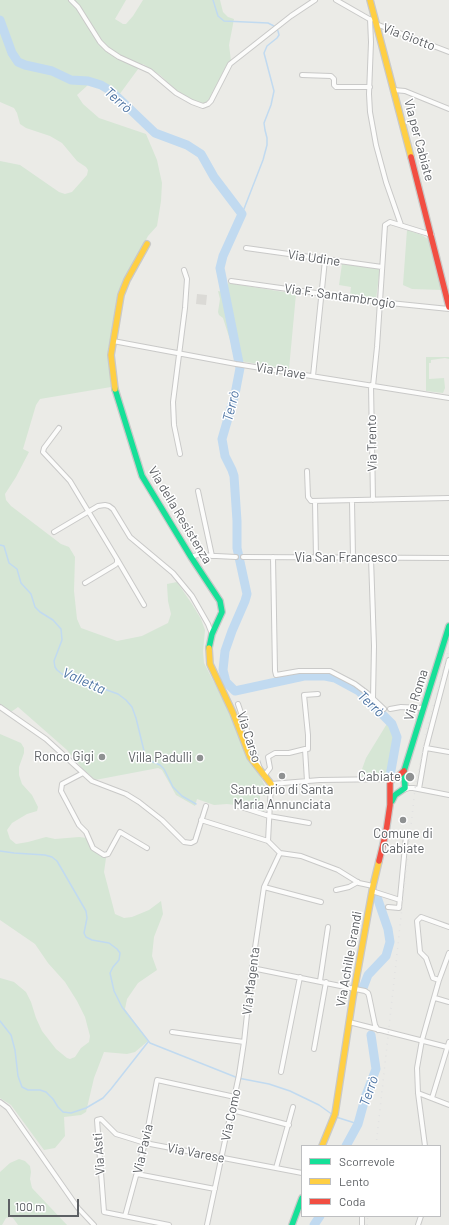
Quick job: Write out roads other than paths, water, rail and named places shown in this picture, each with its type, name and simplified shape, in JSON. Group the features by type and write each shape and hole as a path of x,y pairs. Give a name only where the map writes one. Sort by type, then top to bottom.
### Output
{"street":[{"path":"71,0 78,7 100,42 107,49 121,58 150,71 176,93 200,106 206,105 211,101 230,64 293,14 315,0"},
{"name":"Via Giotto","path":"336,0 370,19 376,25 449,52"},
{"name":"Via per Cabiate","path":"370,0 432,235 449,308"},
{"path":"370,19 370,110 377,148 388,190 401,225 432,235"},
{"path":"302,75 331,76 334,79 334,85 336,87 370,87"},
{"path":"394,90 404,91 449,109"},
{"name":"Via Trento","path":"373,500 372,385 380,302 385,225 389,222 401,225"},
{"name":"Via della Resistenza","path":"147,244 123,289 111,360 114,385 140,470 148,487 221,605 221,614 212,634 208,653 211,667 233,712 250,757 271,784"},
{"name":"Via Udine","path":"246,248 382,267"},
{"path":"313,376 325,260"},
{"path":"180,454 173,410 178,352 185,308 187,279 184,270"},
{"name":"Via F. Santambrogio","path":"231,281 380,302 449,308"},
{"name":"Via Piave","path":"113,341 236,364 449,398"},
{"path":"59,428 44,448 43,452 70,482 144,605"},
{"path":"307,472 309,499 311,501 449,498"},
{"path":"198,492 212,556"},
{"path":"315,501 316,558"},
{"path":"352,501 353,558"},
{"path":"54,532 88,512 103,505 109,506 112,508 130,537 172,573 192,596 212,634"},
{"path":"191,557 197,555 236,557"},
{"name":"Via San Francesco","path":"243,557 449,558"},
{"path":"273,557 276,675 299,671 330,671 355,684 384,709"},
{"path":"371,558 374,646 373,698"},
{"path":"85,583 115,565 117,563 117,559"},
{"name":"Via Roma","path":"405,782 404,771 449,626"},
{"path":"420,789 426,748 449,660"},
{"path":"264,776 270,768 268,757 275,752 289,753 308,749 304,695 318,694"},
{"name":"Via Carso","path":"238,704 260,769"},
{"path":"0,707 46,739 92,781 126,794 139,802 162,820 184,842 191,843 195,841 206,806"},
{"path":"390,709 401,707 424,708"},
{"path":"426,748 449,752"},
{"path":"305,749 307,781"},
{"path":"404,771 390,783 391,789 394,792 401,792 409,788 413,788 449,795"},
{"path":"83,773 62,784 60,791 79,825 86,832 93,848 104,855 108,854 120,832 147,848"},
{"path":"268,841 271,784 307,781 402,778 413,788"},
{"path":"401,792 405,782"},
{"name":"Via Achille Grandi","path":"322,1145 334,1116 354,989 373,889 386,832 391,789"},
{"name":"Via Achille Grandi","path":"390,805 394,797 401,792"},
{"path":"238,806 269,816 308,823"},
{"path":"201,820 268,841 280,853 301,856 338,870 358,882 400,900"},
{"path":"386,832 406,836 399,908 388,907"},
{"name":"Via Magenta","path":"239,1075 252,968 264,887 280,853"},
{"path":"336,890 349,887 358,882"},
{"path":"264,887 321,902"},
{"path":"439,980 433,978 426,958 420,952 418,919 421,917 449,927"},
{"path":"320,981 328,927"},
{"path":"425,1145 418,1093 417,1068 422,1040 439,980 449,953"},
{"path":"252,968 326,982 368,993 375,1024 378,1030"},
{"path":"281,1072 300,977"},
{"path":"314,1049 326,982"},
{"path":"435,998 449,1002"},
{"path":"349,1022 448,1046"},
{"path":"172,1032 244,1042"},
{"path":"432,1098 449,1042"},
{"name":"Via Como","path":"207,1225 239,1075"},
{"name":"Via Pavia","path":"125,1216 145,1143 158,1080 235,1097"},
{"path":"418,1093 449,1105"},
{"path":"0,1102 8,1108 78,1208 94,1225"},
{"path":"276,1168 293,1107"},
{"path":"232,1110 289,1125"},
{"name":"Via Varese","path":"97,1120 101,1119 116,1134 145,1143 301,1173"},
{"name":"Via Asti","path":"97,1120 104,1212 125,1216"},
{"path":"137,1174 215,1189"},
{"path":"292,1225 301,1201"},
{"path":"125,1216 169,1225"}],"waterway":[{"path":"213,0 218,16 224,21 268,23 274,26 279,35 267,46 264,53 274,91 271,105 264,123 267,145 263,160 242,214"},
{"name":"Terrò","path":"0,20 12,53 18,62 52,71 71,80 88,81 101,85 111,91 155,133 187,145 201,154 214,177 242,214 223,256 220,268 240,368 235,394 222,439 225,456 234,476 237,548 247,594 225,651 223,670 226,682 235,691 304,676 325,676 335,678 359,691 392,724 397,737 390,776"},
{"name":"Valletta","path":"0,545 4,546 9,563 17,569 21,583 31,594 35,607 53,620 61,629 62,640 54,661 57,670 62,674 118,694 126,700 132,707 136,718 145,755 151,761 160,765 164,769 173,787 182,796 196,804"},
{"path":"0,851 45,855 52,857 57,861 86,911 87,918 84,933 86,937 92,940 109,943 120,953 119,960 110,973 114,991 122,1007 150,1043 238,1078 269,1084 290,1091 319,1105 333,1115"},
{"name":"Terrò","path":"363,988 368,975 386,956 390,942 388,929 377,897"},
{"path":"0,1021 11,1035 15,1050 18,1076 22,1087 28,1090 40,1090 46,1092 63,1112 71,1113 86,1108 103,1098 148,1042"},
{"name":"Terrò","path":"347,1145 358,1124 366,1095 376,1069 371,1035"},
{"path":"336,1117 358,1124"},
{"path":"314,1225 319,1217"}],"railway":[{"path":"376,1145 415,789 426,732 449,648"},
{"path":"367,1225 368,1217"}],"place":[{"name":"Ronco Gigi","path":"102,757"},
{"name":"Villa Padulli","path":"200,758"},
{"name":"Santuario di Santa Maria Annunciata","path":"282,776"},
{"name":"Cabiate","path":"410,777"},
{"name":"Comune di Cabiate","path":"403,820"}]}
